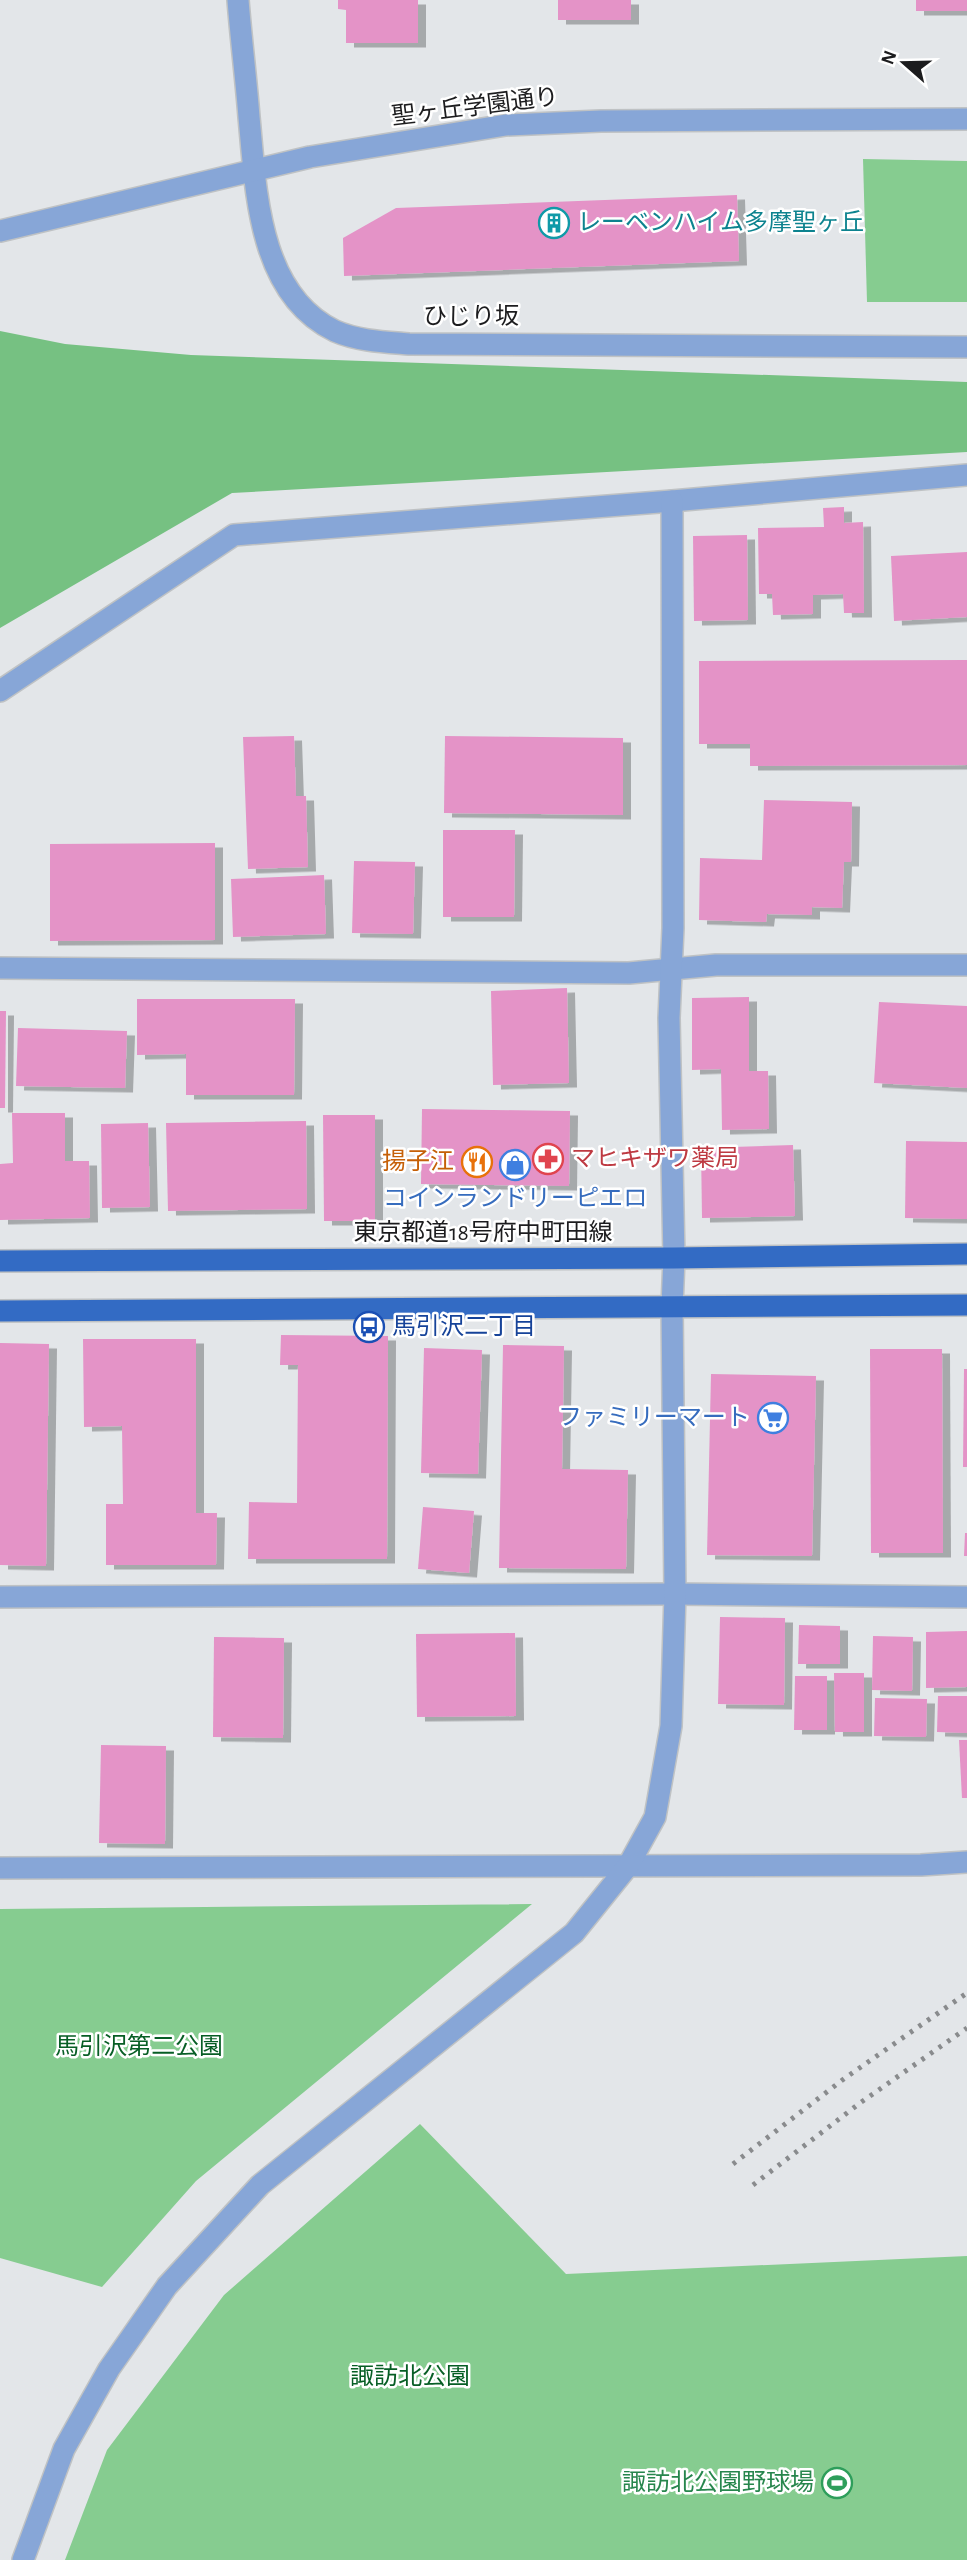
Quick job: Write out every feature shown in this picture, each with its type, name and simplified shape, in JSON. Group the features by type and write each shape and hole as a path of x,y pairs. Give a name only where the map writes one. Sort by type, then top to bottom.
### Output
{"main road":[{"name":"東京都道18号府中町田線","path":"0,1261 967,1254"},
{"path":"0,1311 967,1305"}],"street":[{"name":"ひじり坂","path":"238,0 259,213 272,256 293,294 312,314 335,330 361,339 409,344 967,347"},
{"name":"聖ヶ丘学園通り","path":"0,231 310,156 506,125 612,120 967,119"},
{"path":"0,691 234,535 967,475"},
{"path":"23,2560 64,2449 109,2369 167,2286 260,2185 574,1933 628,1866 655,1817 671,1726 676,1594 670,970 673,928 672,501"},
{"path":"0,968 629,973 716,965 967,965"},
{"path":"0,1597 676,1594 967,1597"},
{"path":"0,1868 921,1866 967,1862"}],"green space":[{"path":"863,159 967,161 967,302 867,302"},
{"path":"0,331 65,344 191,355 967,382 967,452 232,493 0,628"},
{"name":"馬引沢第二公園","path":"532,1904 196,2181 102,2287 0,2258 0,1909"},
{"name":"諏訪北公園","path":"420,2124 566,2274 967,2256 967,2560 65,2560 107,2450 224,2295"}],"building":[{"path":"338,0 418,0 418,43 346,43 346,10 338,9"},
{"path":"558,0 631,0 631,20 558,20"},
{"path":"916,0 967,0 967,11 916,11"},
{"name":"レーベンハイム多摩聖ヶ丘","path":"737,195 739,261 344,276 343,238 396,208"},
{"path":"844,507 844,523 863,522 864,613 844,613 843,594 813,595 813,614 773,615 772,594 759,594 758,528 824,527 823,508"},
{"path":"747,535 748,620 694,621 693,536"},
{"path":"967,552 967,617 894,621 891,556"},
{"path":"967,660 967,765 750,766 750,744 699,744 699,661"},
{"path":"294,736 296,796 306,796 308,867 248,869 243,737"},
{"path":"445,736 623,738 623,815 444,813"},
{"path":"764,800 852,802 851,862 844,862 842,908 812,907 812,915 767,914 766,922 699,920 700,858 762,860"},
{"path":"443,830 515,830 514,917 443,917"},
{"path":"215,843 215,940 50,941 50,844"},
{"path":"354,861 415,862 413,934 352,933"},
{"path":"324,875 326,934 233,937 231,879"},
{"path":"567,988 569,1083 493,1085 491,991"},
{"path":"749,997 749,1071 768,1071 769,1129 722,1130 721,1069 692,1070 692,998"},
{"path":"137,999 295,999 294,1095 186,1095 186,1054 137,1055"},
{"path":"879,1002 967,1006 967,1088 874,1083"},
{"path":"0,1011 6,1011 5,1108 0,1108"},
{"path":"18,1028 127,1031 125,1088 16,1086"},
{"path":"422,1109 570,1111 569,1186 421,1184"},
{"path":"12,1113 65,1113 65,1161 89,1161 90,1218 0,1220 0,1164 13,1163"},
{"path":"323,1115 375,1115 375,1221 324,1221"},
{"path":"306,1121 307,1209 168,1211 166,1123"},
{"path":"148,1123 150,1207 102,1208 101,1124"},
{"path":"906,1141 967,1142 967,1219 905,1218"},
{"path":"793,1145 795,1216 702,1218 701,1148"},
{"path":"281,1335 388,1336 387,1559 248,1559 249,1502 297,1503 298,1365 280,1365"},
{"path":"83,1339 196,1339 196,1513 217,1513 216,1565 106,1565 106,1504 123,1504 122,1426 84,1427"},
{"path":"0,1343 49,1344 46,1566 0,1565"},
{"path":"503,1345 564,1346 562,1469 628,1470 626,1569 499,1568"},
{"path":"424,1348 482,1350 478,1474 421,1473"},
{"path":"870,1349 942,1349 943,1553 871,1553"},
{"path":"964,1369 967,1369 967,1467 963,1467"},
{"path":"711,1374 816,1376 812,1556 707,1555"},
{"path":"423,1507 474,1511 469,1573 418,1569"},
{"path":"967,1533 967,1556 964,1556"},
{"path":"720,1617 785,1618 784,1705 718,1704"},
{"path":"799,1625 840,1626 840,1664 798,1664"},
{"path":"967,1631 967,1687 926,1688 926,1632"},
{"path":"515,1633 516,1716 417,1717 416,1634"},
{"path":"873,1636 913,1637 912,1691 872,1690"},
{"path":"214,1637 284,1638 283,1738 213,1737"},
{"path":"834,1673 864,1673 864,1732 835,1732"},
{"path":"795,1676 827,1676 827,1730 794,1730"},
{"path":"938,1696 967,1696 967,1733 937,1732"},
{"path":"875,1698 927,1699 926,1737 874,1736"},
{"path":"959,1740 967,1740 967,1798 962,1798"},
{"path":"101,1745 166,1746 165,1844 99,1843"}],"railway":[{"path":"733,2164 845,2078 967,1993"},
{"path":"753,2185 860,2103 967,2028"}],"place":[{"name":"レーベンハイム多摩聖ヶ丘","path":"554,223"},
{"name":"マヒキザワ薬局","path":"548,1159"},
{"name":"揚子江","path":"477,1162"},
{"name":"コインランドリーピエロ","path":"515,1165"},
{"name":"馬引沢二丁目","path":"369,1327"},
{"name":"ファミリーマート","path":"773,1418"},
{"name":"諏訪北公園野球場","path":"837,2483"}]}
